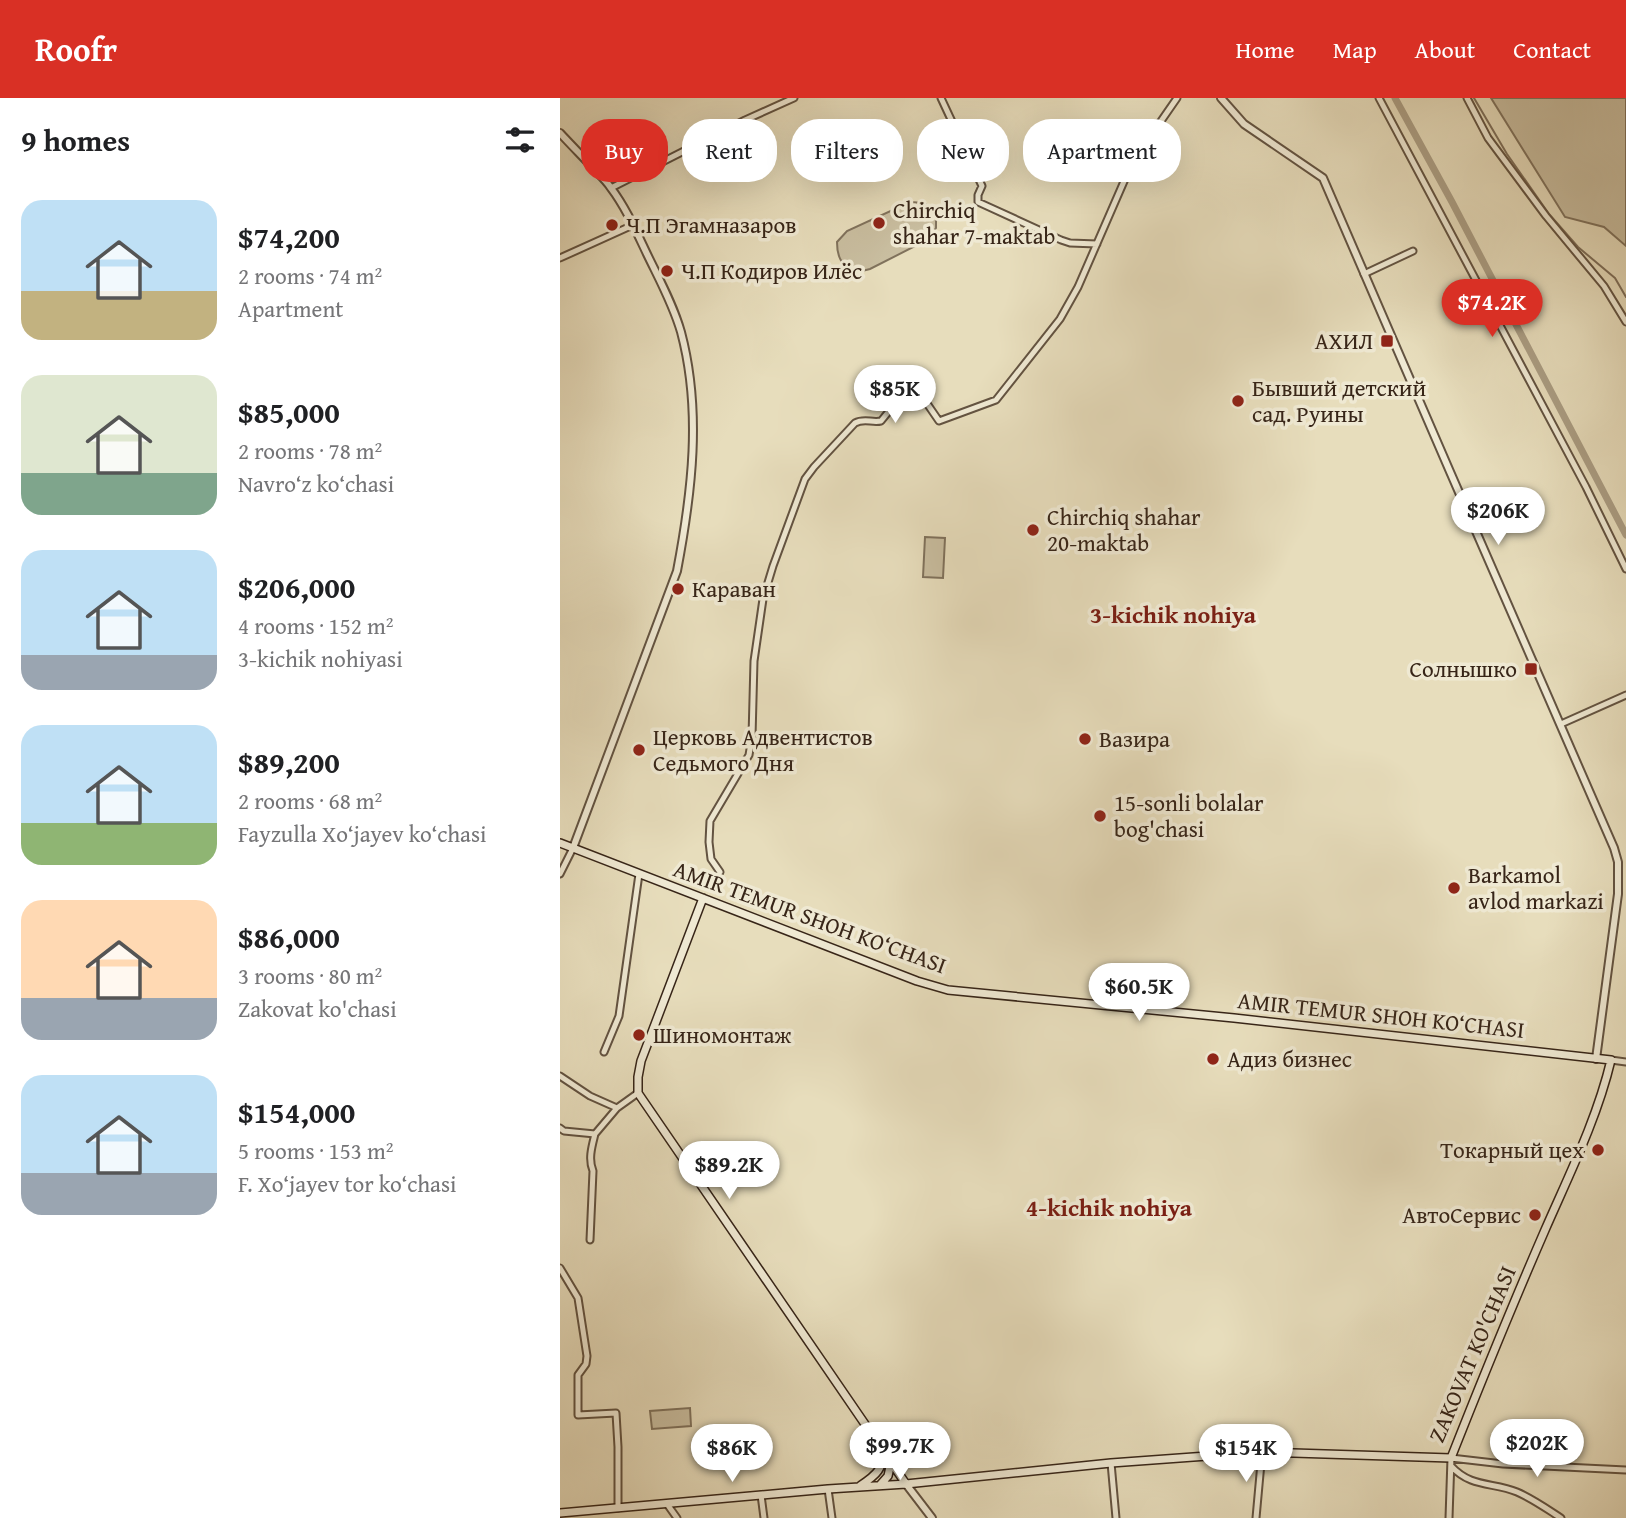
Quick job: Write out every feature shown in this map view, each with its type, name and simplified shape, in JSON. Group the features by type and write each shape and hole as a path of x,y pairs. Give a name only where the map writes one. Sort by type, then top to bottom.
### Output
{"main road":[{"name":"AMIR TEMUR SHOH KO‘CHASI","path":"560,843 917,981 948,990 1200,1014 1611,1060"},
{"path":"703,898 641,1061 638,1093 906,1484"},
{"name":"ZAKOVAT KO'CHASI","path":"560,1513 906,1484 1111,1463 1262,1452 1451,1462 1487,1365 1587,1133 1605,1087 1611,1060"},
{"path":"858,1487 879,1471 882,1462 881,1448"},
{"path":"879,1486 888,1475 891,1462"}],"street":[{"path":"611,188 794,98"},
{"path":"941,98 982,186 978,202 1061,240 1097,244"},
{"path":"720,872 711,859 710,821 749,755 754,661 763,599 805,479 855,423 860,420 881,421 907,389 913,386 939,421 996,400 1060,319 1079,287 1132,163 1177,98"},
{"path":"1221,98 1244,124 1323,178 1614,848 1618,862 1618,894 1596,1059"},
{"path":"1379,98 1580,475 1626,569"},
{"path":"1467,98 1488,138 1546,216 1604,286 1626,322"},
{"path":"560,133 624,206 670,302 683,342 690,381 693,430 691,480 677,571 573,848 560,874"},
{"path":"560,258 633,225"},
{"path":"1364,274 1413,251"},
{"path":"1561,724 1626,695"},
{"path":"604,1052 619,1016 639,874"},
{"path":"1611,1060 1626,1062"},
{"path":"560,1076 590,1096 617,1108"},
{"path":"590,1240 593,1171 590,1155 595,1133 617,1108 638,1093"},
{"path":"560,1128 564,1131 595,1133"},
{"path":"560,1268 578,1298 587,1356 586,1364 578,1375 578,1415 616,1413 618,1508"},
{"path":"1256,1518 1262,1452"},
{"path":"1451,1462 1626,1470"},
{"path":"1448,1518 1451,1462"},
{"path":"1451,1462 1458,1474 1468,1480 1516,1491 1561,1518"},
{"path":"1111,1463 1116,1518"},
{"path":"906,1484 932,1518"},
{"path":"828,1489 832,1518"},
{"path":"761,1495 764,1518"},
{"path":"667,1504 677,1518"}],"shaded area":[{"path":"1491,98 1626,98 1626,246 1604,227 1565,217"},
{"path":"910,202 924,203 936,216 936,228 929,239 870,269 854,273 846,266 839,256 837,242 847,231"},
{"path":"925,537 945,538 943,578 923,577"},
{"path":"690,1408 691,1426 652,1429 650,1411"}],"waterway":[{"path":"1395,98 1626,535"},
{"path":"1474,98 1507,154 1549,214 1578,247 1615,278 1626,297"}],"place":[{"name":"Chirchiq shahar 7-maktab","path":"879,223"},
{"name":"Ч.П Эгамназаров","path":"612,225"},
{"name":"Ч.П Кодиров Илёс","path":"667,271"},
{"name":"АХИЛ","path":"1387,341"},
{"name":"Бывший детский сад. Руины","path":"1238,401"},
{"name":"Chirchiq shahar 20-maktab","path":"1033,530"},
{"name":"Караван","path":"678,589"},
{"name":"Солнышко","path":"1531,669"},
{"name":"Вазира","path":"1085,739"},
{"name":"Церковь Адвентистов Седьмого Дня","path":"639,750"},
{"name":"15-sonli bolalar bog'chasi","path":"1100,816"},
{"name":"Barkamol avlod markazi","path":"1454,888"},
{"name":"Шиномонтаж","path":"639,1035"},
{"name":"Адиз бизнес","path":"1213,1059"},
{"name":"Токарный цех","path":"1598,1150"},
{"name":"АвтоСервис","path":"1535,1215"}],"district":[{"name":"3-kichik nohiya","path":"1173,615"},
{"name":"4-kichik nohiya","path":"1109,1208"}]}
